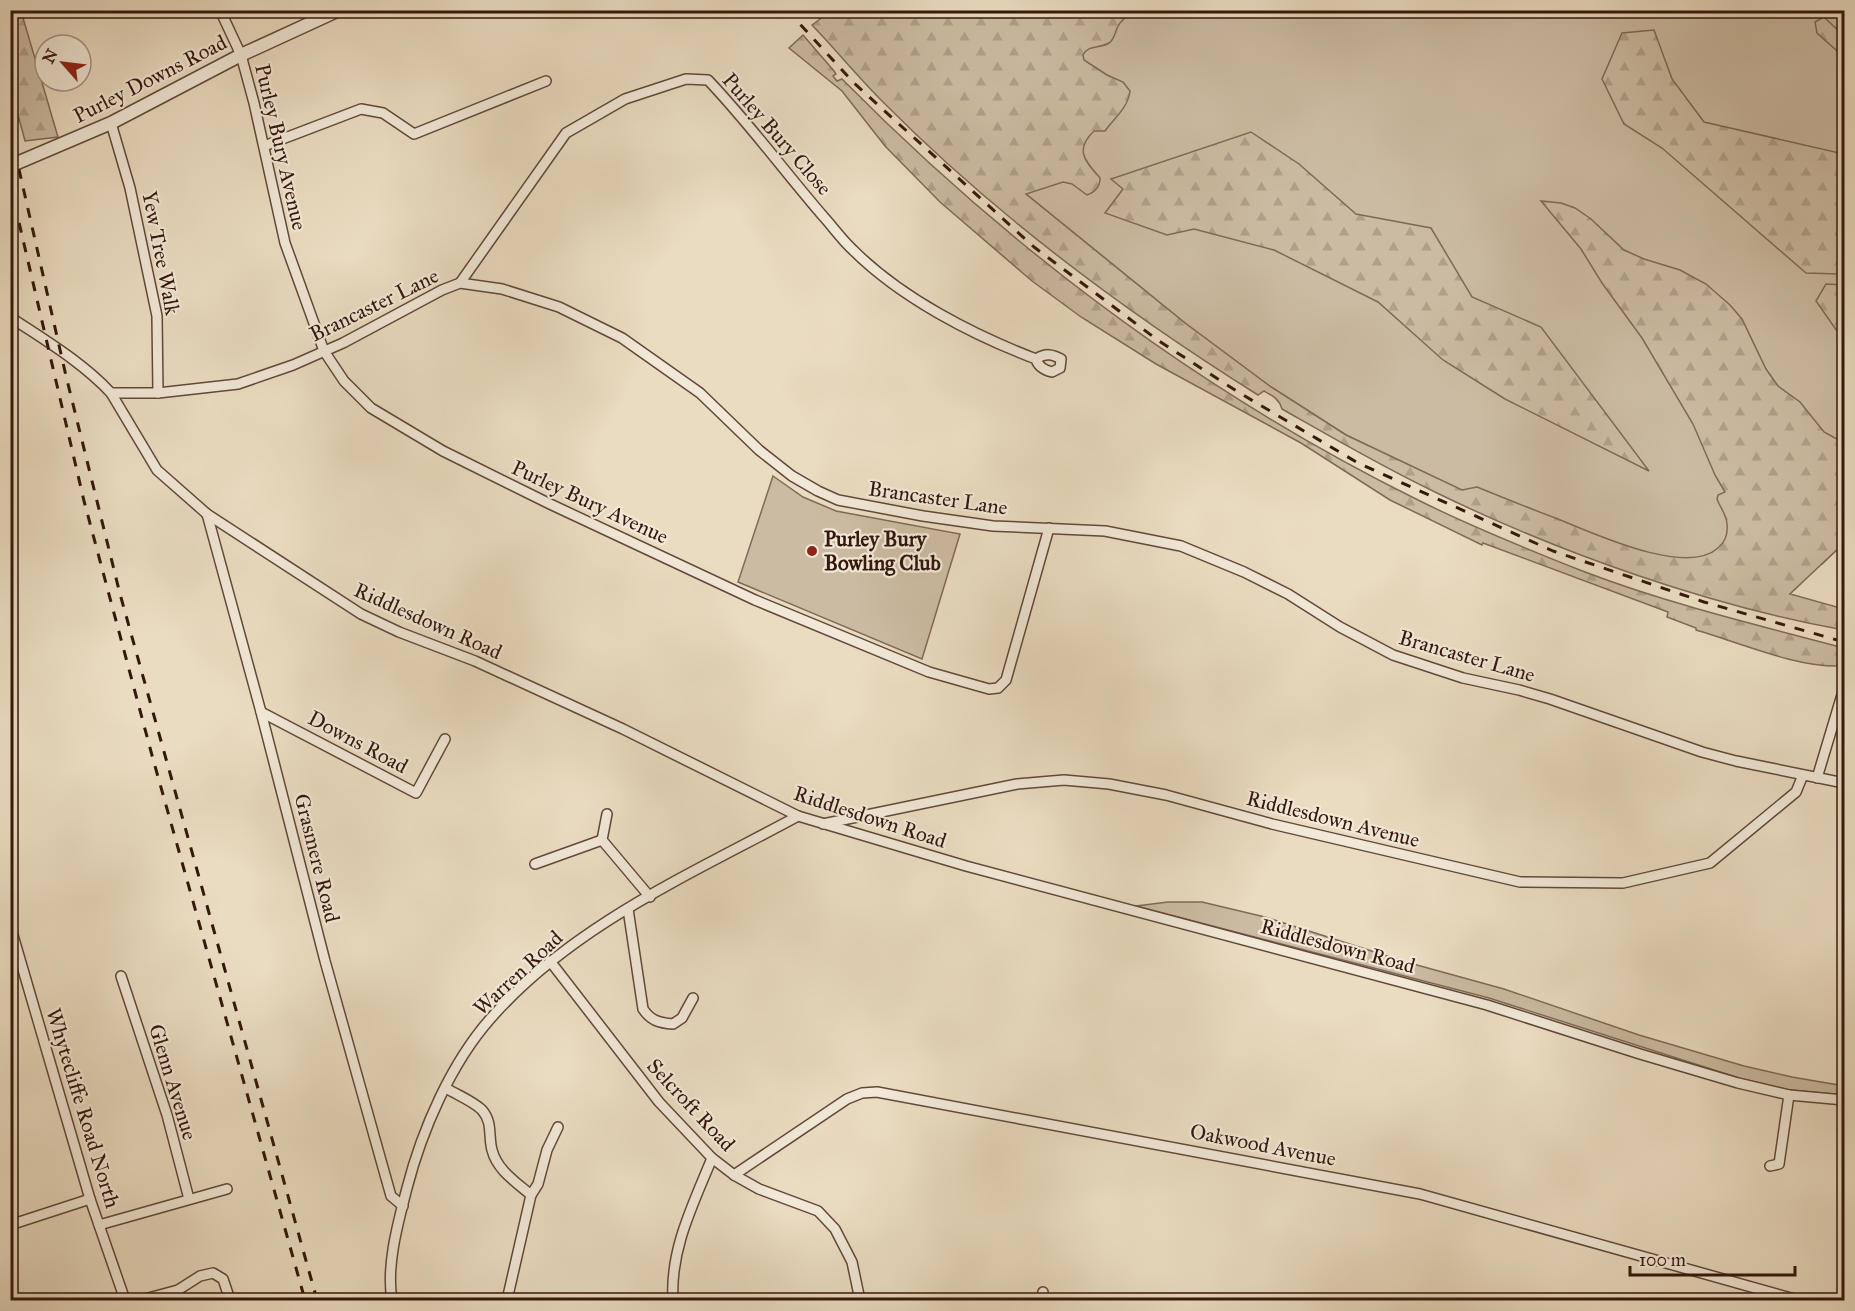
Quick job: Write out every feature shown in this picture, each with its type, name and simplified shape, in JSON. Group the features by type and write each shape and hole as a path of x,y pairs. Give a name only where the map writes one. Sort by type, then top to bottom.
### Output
{"street":[{"name":"Purley Bury Avenue","path":"220,10 241,55 285,243 324,351 344,381 371,408 443,451 755,600 929,672 989,690 998,688 1006,680 1049,528"},
{"name":"Purley Downs Road","path":"10,166 111,123 241,55 339,10"},
{"name":"Purley Bury Close","path":"460,284 566,133 625,99 686,79 708,80 853,250 884,277 951,321 1036,359"},
{"path":"264,146 361,109 382,113 414,134 546,81"},
{"name":"Yew Tree Walk","path":"111,123 130,188 157,316 158,393"},
{"name":"Brancaster Lane","path":"111,393 158,393 238,384 324,351 442,290 460,284 502,289 559,307 622,339 700,393 759,450 792,476 838,500 982,525 1105,531 1181,546 1244,572 1288,594 1358,637 1393,655 1464,678 1550,699 1702,752 1803,776 1845,783"},
{"name":"Riddlesdown Road","path":"10,317 77,361 111,393 157,470 207,514 361,614 399,632 475,661 623,729 798,816 966,866 1465,999 1738,1083 1789,1095 1845,1100"},
{"name":"Grasmere Road","path":"207,514 378,1155 391,1196 403,1206"},
{"path":"1817,778 1840,723 1845,688"},
{"name":"Downs Road","path":"261,712 416,793 445,739"},
{"name":"Riddlesdown Avenue","path":"820,824 1017,784 1064,780 1109,784 1166,795 1272,824 1520,882 1623,883 1710,863 1796,792 1803,776"},
{"path":"602,840 607,814"},
{"name":"Warren Road","path":"393,1300 392,1270 403,1206 417,1150 466,1052 491,1018 550,961 597,928 798,816"},
{"path":"535,864 602,840"},
{"path":"602,840 650,897"},
{"path":"628,909 643,1009 648,1016 656,1022 674,1024 682,1018 693,998"},
{"name":"Whytecliffe Road North","path":"10,925 90,1199 125,1300"},
{"name":"Selcroft Road","path":"550,961 659,1102 712,1158 734,1175 759,1189 818,1210 835,1229 852,1262 860,1300"},
{"name":"Glenn Avenue","path":"120,976 167,1115 189,1199"},
{"path":"446,1088 481,1109 490,1122 491,1148 496,1161 531,1195"},
{"name":"Oakwood Avenue","path":"734,1175 847,1099 862,1093 877,1092 1420,1194 1798,1300"},
{"path":"1778,1164 1789,1095"},
{"path":"507,1300 531,1195 538,1184 548,1150 558,1127"},
{"path":"673,1300 672,1279 680,1238 712,1158"},
{"path":"99,1225 227,1189"},
{"path":"10,1225 90,1199"},
{"path":"141,1300 178,1290 200,1276 213,1273 223,1279 230,1300"}],"green space":[{"path":"831,10 1844,11 1844,543 1822,564 1743,586 1462,491 1346,435 1271,387 1185,323 1026,194"},
{"path":"10,11 21,11 33,52 33,93 45,93 58,137 25,141 11,89"},
{"path":"831,11 1130,11 1119,24 1111,41 1105,45 1088,49 1083,55 1084,60 1123,82 1130,91 1124,107 1105,131 1094,131 1084,144 1086,161 1100,178 1098,187 1087,195 1072,184 1063,182 1026,194 1185,323 1271,387 1346,435 1462,490 1477,487 1639,550 1684,558 1703,556 1718,548 1726,537 1727,524 1717,499 1718,495 1725,492 1715,475 1693,424 1642,338 1602,283 1581,249 1541,201 1561,203 1575,208 1591,219 1624,250 1680,270 1706,284 1742,319 1766,369 1778,386 1800,402 1824,432 1844,443 1844,543 1790,594 1844,609 1844,630 1793,620 1689,592 1636,575 1534,536 1484,515 1378,463 1282,409 1273,396 1264,391 1258,395 1158,330 1062,259 1015,222 925,143 883,102 812,25"},
{"path":"1824,17 1844,36 1844,57 1817,33 1815,22"},
{"path":"1654,30 1672,79 1704,122 1844,154 1844,271 1837,274 1806,273 1662,148 1624,124 1602,79 1622,33"},
{"path":"803,35 834,71 836,74 833,76 837,81 842,79 973,202 1041,259 1185,365 1260,413 1418,500 1480,529 1585,572 1713,613 1844,648 1844,669 1842,666 1825,666 1769,654 1696,630 1696,628 1667,617 1668,612 1483,543 1482,545 1390,500 1301,443 1156,364 1081,317 1032,281 940,202 885,146 842,91 789,48"},
{"path":"1251,132 1299,164 1356,214 1431,228 1472,297 1541,327 1649,471 1505,399 1443,360 1378,302 1274,250 1194,229 1167,235 1105,213 1123,189 1111,179"},
{"path":"1826,284 1844,285 1844,341 1816,301"},
{"path":"773,476 803,497 836,511 960,534 922,659 738,582"},
{"path":"1168,902 1202,902 1265,917 1406,962 1504,989 1639,1035 1744,1066 1844,1086 1844,1095 1790,1090 1739,1078 1489,998 1136,906"}],"railway":[{"path":"787,10 854,83 1034,247 1159,341 1238,392 1358,463 1553,551 1704,602 1844,642"},
{"path":"10,130 66,376 120,594 317,1300"},
{"path":"10,184 84,501 153,759 305,1300"}],"place":[{"name":"Purley Bury Bowling Club","path":"812,551"}]}
